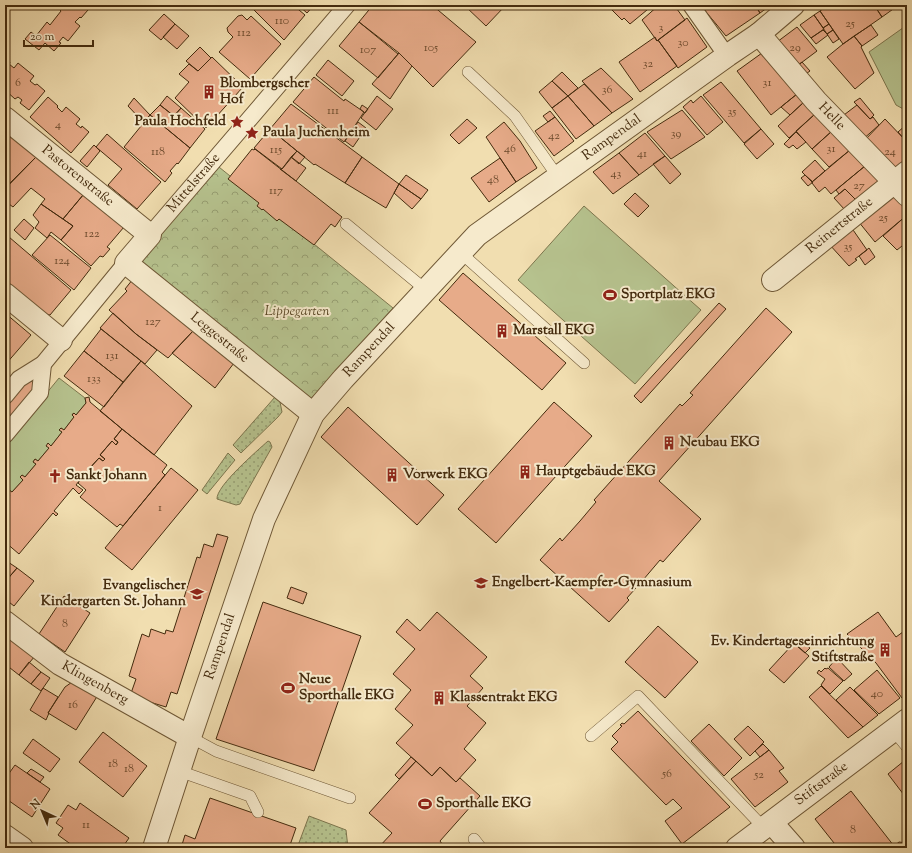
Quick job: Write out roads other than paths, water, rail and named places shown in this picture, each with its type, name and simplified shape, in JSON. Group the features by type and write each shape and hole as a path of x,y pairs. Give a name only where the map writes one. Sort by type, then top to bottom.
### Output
{"street":[{"name":"Mittelstraße","path":"5,396 19,379 43,364 61,340 126,263 347,5"},
{"path":"691,5 722,49 728,55"},
{"name":"Rampendal","path":"154,848 264,519 313,414 343,379 477,235 759,34 793,5"},
{"name":"Helle","path":"759,34 816,101 903,183"},
{"name":"Pastorenstraße","path":"5,118 150,235"},
{"name":"Reinertstraße","path":"773,280 903,183"},
{"name":"Leggestraße","path":"126,263 313,414"},
{"path":"5,294 61,340"},
{"path":"5,435 40,393 43,364"},
{"name":"Klingenberg","path":"5,622 60,664 190,737"},
{"name":"Stiftstraße","path":"737,848 900,725"},
{"path":"768,826 794,848"},
{"path":"5,836 22,848"}],"lane":[{"path":"468,72 515,116 558,177"},
{"path":"346,224 426,290"},
{"path":"461,253 584,363"},
{"path":"591,736 638,696 768,826"},
{"path":"900,725 907,747"},
{"path":"190,737 216,751 350,798"},
{"path":"180,771 250,796 258,812"},
{"path":"474,839 481,848"}],"place":[{"name":"Blombergscher Hof","path":"209,92"},
{"name":"Paula Hochfeld","path":"237,122"},
{"name":"Paula Juchenheim","path":"252,133"},
{"name":"Sportplatz EKG","path":"610,295"},
{"name":"Marstall EKG","path":"502,331"},
{"name":"Neubau EKG","path":"669,443"},
{"name":"Hauptgebäude EKG","path":"525,472"},
{"name":"Vorwerk EKG","path":"392,475"},
{"name":"Sankt Johann","path":"55,476"},
{"name":"Engelbert-Kaempfer-Gymnasium","path":"481,583"},
{"name":"Evangelischer Kindergarten St. Johann","path":"197,594"},
{"name":"Ev. Kindertageseinrichtung Stiftstraße","path":"885,650"},
{"name":"Neue Sporthalle EKG","path":"288,688"},
{"name":"Klassentrakt EKG","path":"439,698"},
{"name":"Sporthalle EKG","path":"425,804"}],"park label":[{"name":"Lippegarten","path":"297,312"}]}
